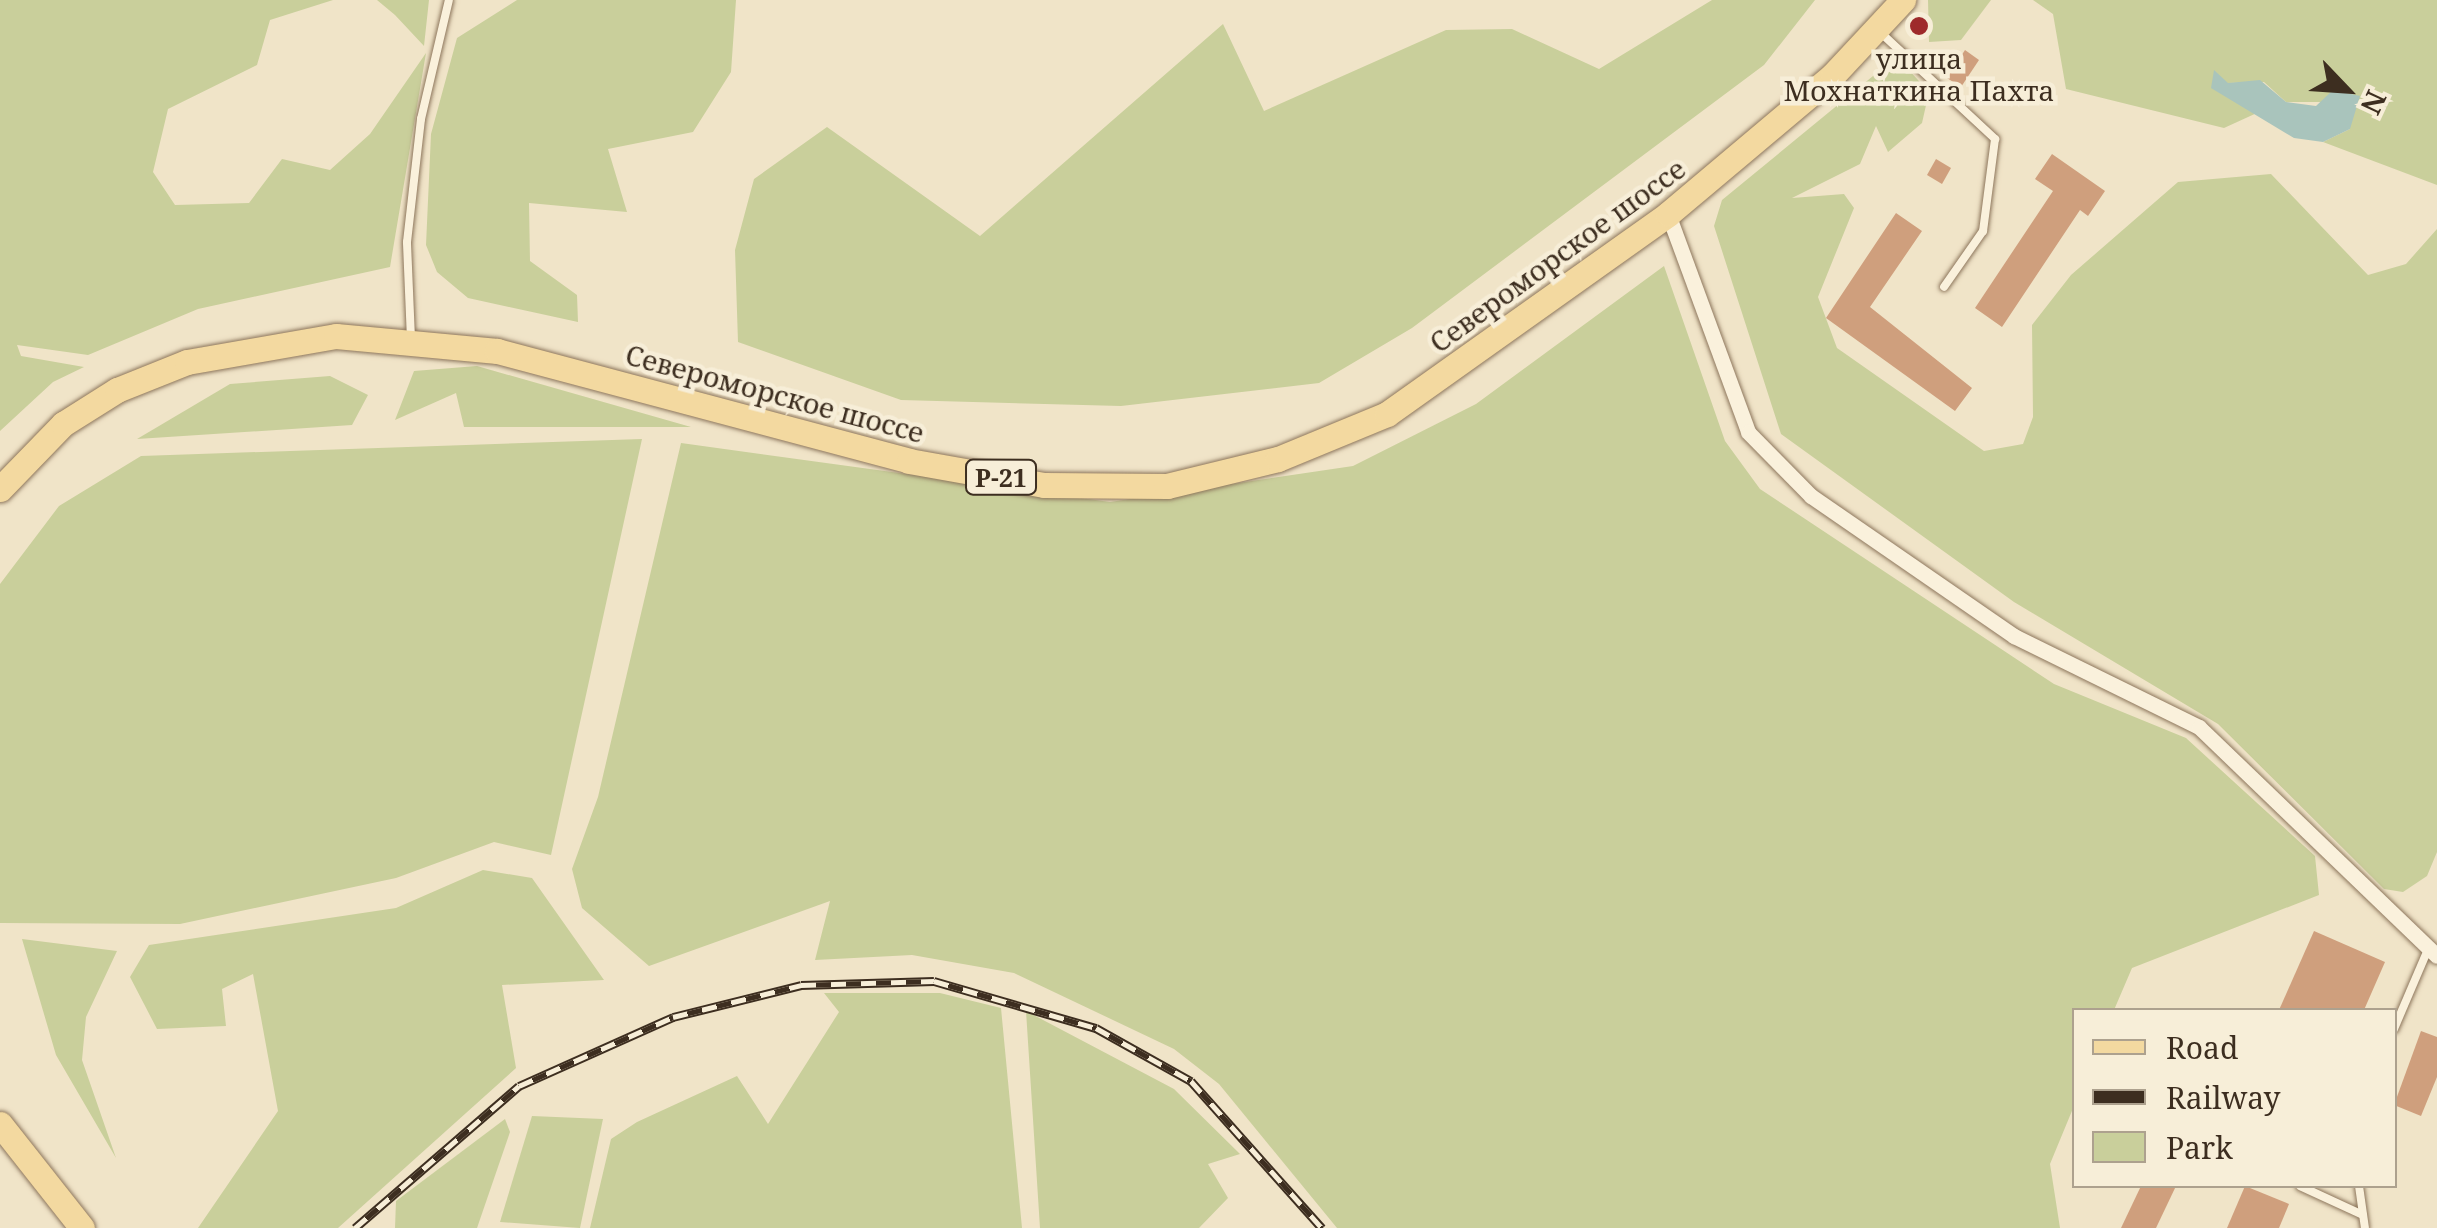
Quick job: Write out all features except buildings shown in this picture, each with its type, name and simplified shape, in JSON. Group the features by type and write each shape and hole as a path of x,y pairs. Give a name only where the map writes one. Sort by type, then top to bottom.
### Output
{"main road":[{"name":"Североморское шоссе","path":"0,489 63,424 186,362 336,336 411,339 497,351 909,461 1044,485 1167,486 1278,459 1387,414 1668,214 1878,30 1902,0"},
{"path":"0,1124 82,1228"}],"street":[{"path":"1668,214 1748,432 1810,496 2014,636 2199,727 2433,952"}],"lane":[{"path":"411,339 407,242 421,119 449,0"},
{"path":"1878,30 1995,139 1983,231 1944,287"},
{"path":"2397,1022 2433,952"},
{"path":"2304,1188 2364,1215"},
{"path":"2360,1188 2365,1228"}],"green space":[{"path":"0,0 333,0 270,20 257,65 168,109 153,172 175,205 249,203 282,159 330,170 370,134 426,53 390,267 198,309 88,355 17,345 21,356 84,367 53,382 0,431"},
{"path":"377,0 429,0 424,46 395,15"},
{"path":"517,0 736,0 731,72 693,132 608,149 627,212 529,203 530,261 577,295 578,322 468,298 437,272 426,245 431,134 457,38"},
{"path":"1712,0 1815,0 1764,65 1412,328 1319,383 1121,406 901,400 738,342 735,250 754,179 827,127 980,236 1223,24 1264,111 1446,30 1512,29 1599,69"},
{"path":"1928,0 1991,0 1961,40 1929,42"},
{"path":"2033,0 2437,0 2437,185 2323,142 2350,129 2329,102 2286,102 2264,82 2228,83 2259,112 2224,128 2066,89 2053,14"},
{"path":"1884,67 1907,68 1929,92 1922,123 1888,152 1876,126 1860,164 1792,198 1844,194 1854,208 1818,297 1837,348 1984,451 2023,444 2033,417 2032,325 2071,275 2178,182 2271,174 2368,275 2406,264 2437,229 2437,852 2427,876 2403,892 2384,889 2218,724 2014,602 1781,434 1714,226 1722,200"},
{"path":"1664,266 1725,441 1760,489 2054,684 2186,738 2315,856 2319,895 2132,968 2115,1008 2072,1008 2072,1111 2050,1164 2060,1228 1337,1228 1219,1084 1174,1049 1014,973 912,955 815,960 830,901 649,966 582,908 572,869 598,797 681,443 1110,502 1353,466 1476,404"},
{"path":"477,366 691,427 464,427 456,393 395,420 414,371"},
{"path":"330,376 368,395 352,425 137,439 230,384"},
{"path":"642,439 551,855 494,842 396,878 180,924 0,923 0,584 59,506 141,456"},
{"path":"483,870 532,878 604,980 502,985 516,1068 338,1228 198,1228 278,1111 253,974 222,989 226,1026 157,1029 130,977 149,945 396,908"},
{"path":"22,939 117,951 86,1017 82,1060 116,1158 56,1055"},
{"path":"824,993 940,993 1001,1008 1022,1228 590,1228 611,1139 637,1122 737,1076 768,1124 839,1012"},
{"path":"1026,1011 1174,1089 1240,1154 1208,1164 1228,1198 1199,1228 1040,1228"},
{"path":"532,1116 603,1119 580,1228 500,1222"},
{"path":"505,1119 510,1132 477,1228 395,1228 396,1201"}],"water":[{"path":"2214,70 2228,83 2260,80 2286,102 2316,106 2333,90 2360,96 2350,129 2323,142 2294,138 2211,88"}],"railway":[{"path":"355,1228 519,1086 673,1017 801,985 934,981 1096,1028 1191,1081 1322,1228"}],"place":[{"name":"улица Мохнаткина Пахта","path":"1919,26"}]}
